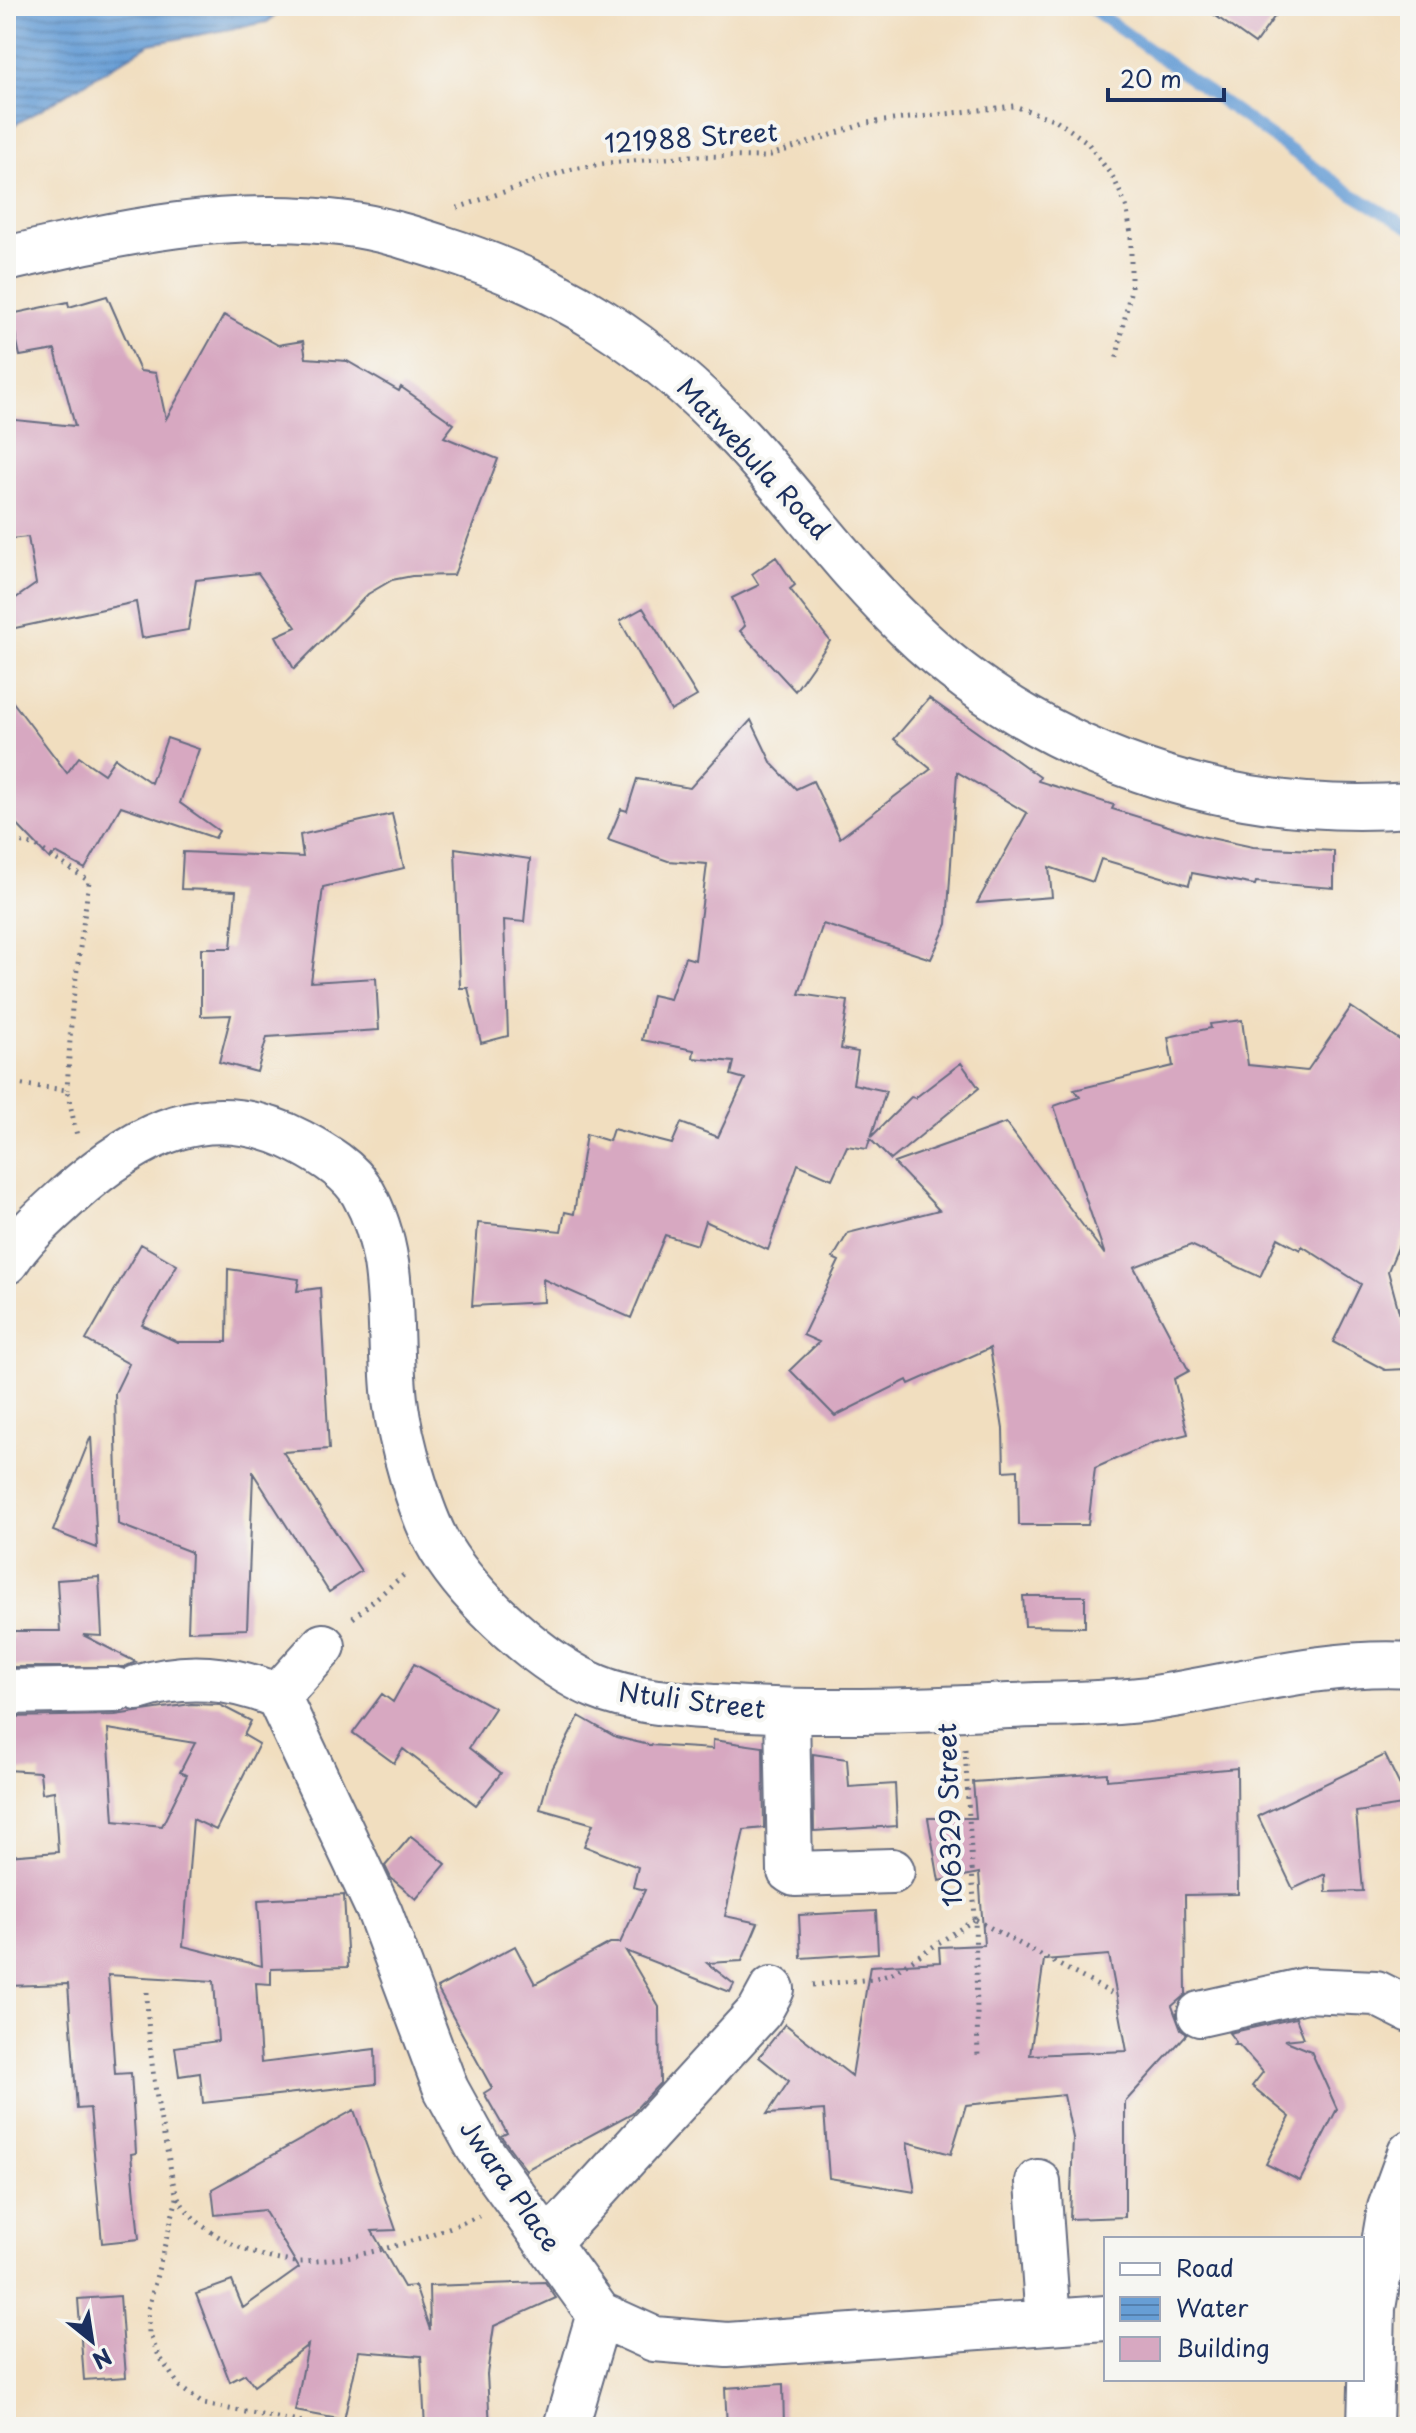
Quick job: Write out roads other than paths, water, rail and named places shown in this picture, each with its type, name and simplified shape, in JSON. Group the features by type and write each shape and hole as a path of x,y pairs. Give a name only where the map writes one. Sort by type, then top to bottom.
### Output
{"street":[{"name":"Matwebula Road","path":"6,259 109,235 218,218 282,218 351,224 402,235 492,264 548,288 671,369 737,435 907,628 961,674 1026,717 1095,754 1155,775 1232,795 1326,806 1410,805"},
{"name":"Ntuli Street","path":"6,1262 23,1236 92,1174 162,1129 197,1121 239,1122 289,1136 325,1155 360,1188 382,1230 393,1318 395,1400 414,1479 441,1548 499,1619 552,1663 600,1689 666,1703 787,1712 878,1714 1149,1699 1360,1664 1410,1665"},
{"path":"6,1692 126,1689 167,1678 210,1678 245,1682 278,1696 323,1646"},
{"name":"Jwara Place","path":"278,1696 380,1913 446,2089 478,2147 599,2314"},
{"path":"787,1712 790,1871 795,1874 892,1871"},
{"path":"549,2241 760,2011 772,1989"},
{"path":"1200,2014 1306,1990 1376,1993 1410,2010"},
{"path":"1370,2427 1368,2308 1390,2208 1410,2153"},
{"path":"1038,2182 1048,2322"},
{"path":"566,2427 599,2314 654,2339 727,2345 1104,2318"}],"water":[{"path":"6,6 288,6 267,22 150,44 6,130"}],"waterway":[{"path":"1088,6 1352,194 1410,228"}]}
